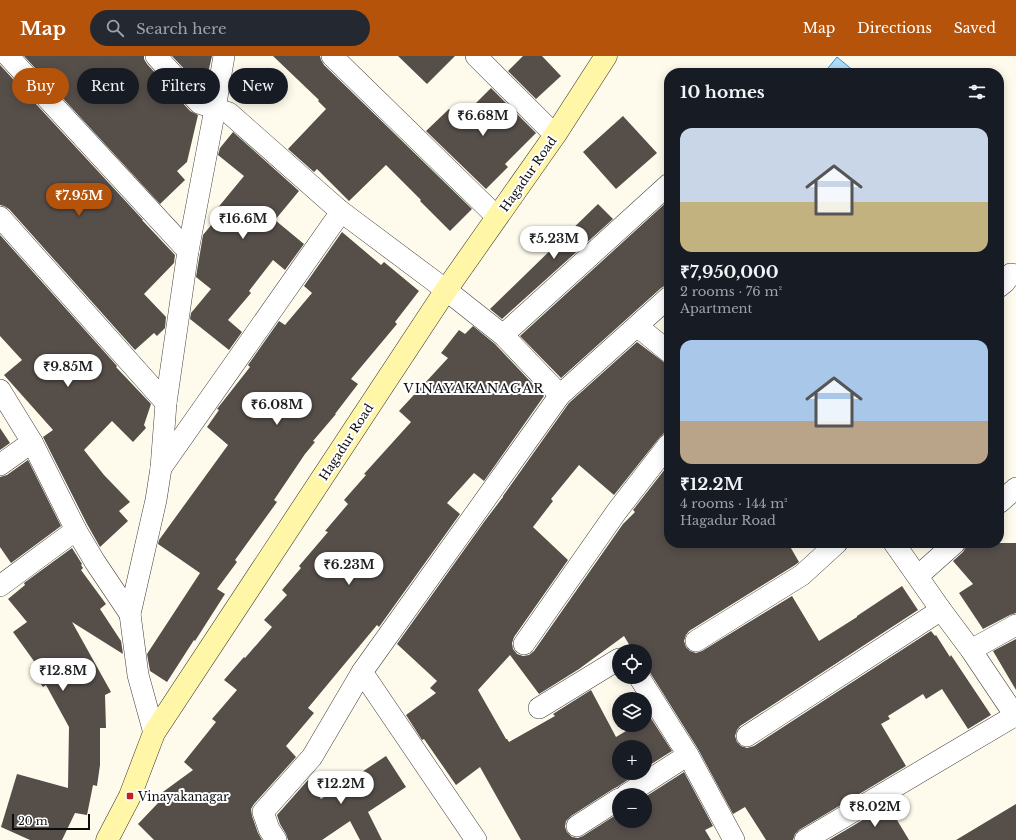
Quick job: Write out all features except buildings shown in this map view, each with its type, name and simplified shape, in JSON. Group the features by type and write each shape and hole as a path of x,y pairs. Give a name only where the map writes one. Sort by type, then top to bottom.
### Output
{"street":[{"path":"8,56 188,251"},
{"path":"156,56 199,103 229,113 339,210 446,290 503,335 560,395"},
{"path":"154,733 138,675 130,614 156,500 166,403 188,251 224,56"},
{"path":"332,56 497,217"},
{"path":"476,56 555,135"},
{"name":"Hagadur Road","path":"111,839 130,796 154,733 446,290 555,135 606,56"},
{"path":"503,335 664,189"},
{"path":"160,468 336,219 339,210"},
{"path":"0,217 166,403"},
{"path":"1004,283 1011,274 1016,275"},
{"path":"276,840 269,829 263,812 312,756 362,672 560,395 664,302"},
{"path":"637,326 664,348"},
{"path":"0,390 32,442 76,530 95,562 130,614"},
{"path":"0,465 32,442"},
{"path":"524,644 617,511 664,450"},
{"path":"1004,499 1016,488"},
{"path":"0,586 76,530"},
{"path":"696,641 802,575 832,548"},
{"path":"805,840 1016,716 898,548"},
{"path":"918,576 949,548"},
{"path":"747,736 941,610"},
{"path":"970,650 1016,625"},
{"path":"539,708 612,663"},
{"path":"362,672 476,840"},
{"path":"643,684 688,755 734,840"},
{"path":"637,788 688,755"},
{"path":"577,826 612,804"}],"water":[{"path":"837,57 850,68 828,68"}],"place":[{"name":"Vinayakanagar","path":"130,796"}],"district":[{"name":"VINAYAKANAGAR","path":"474,388"}]}
